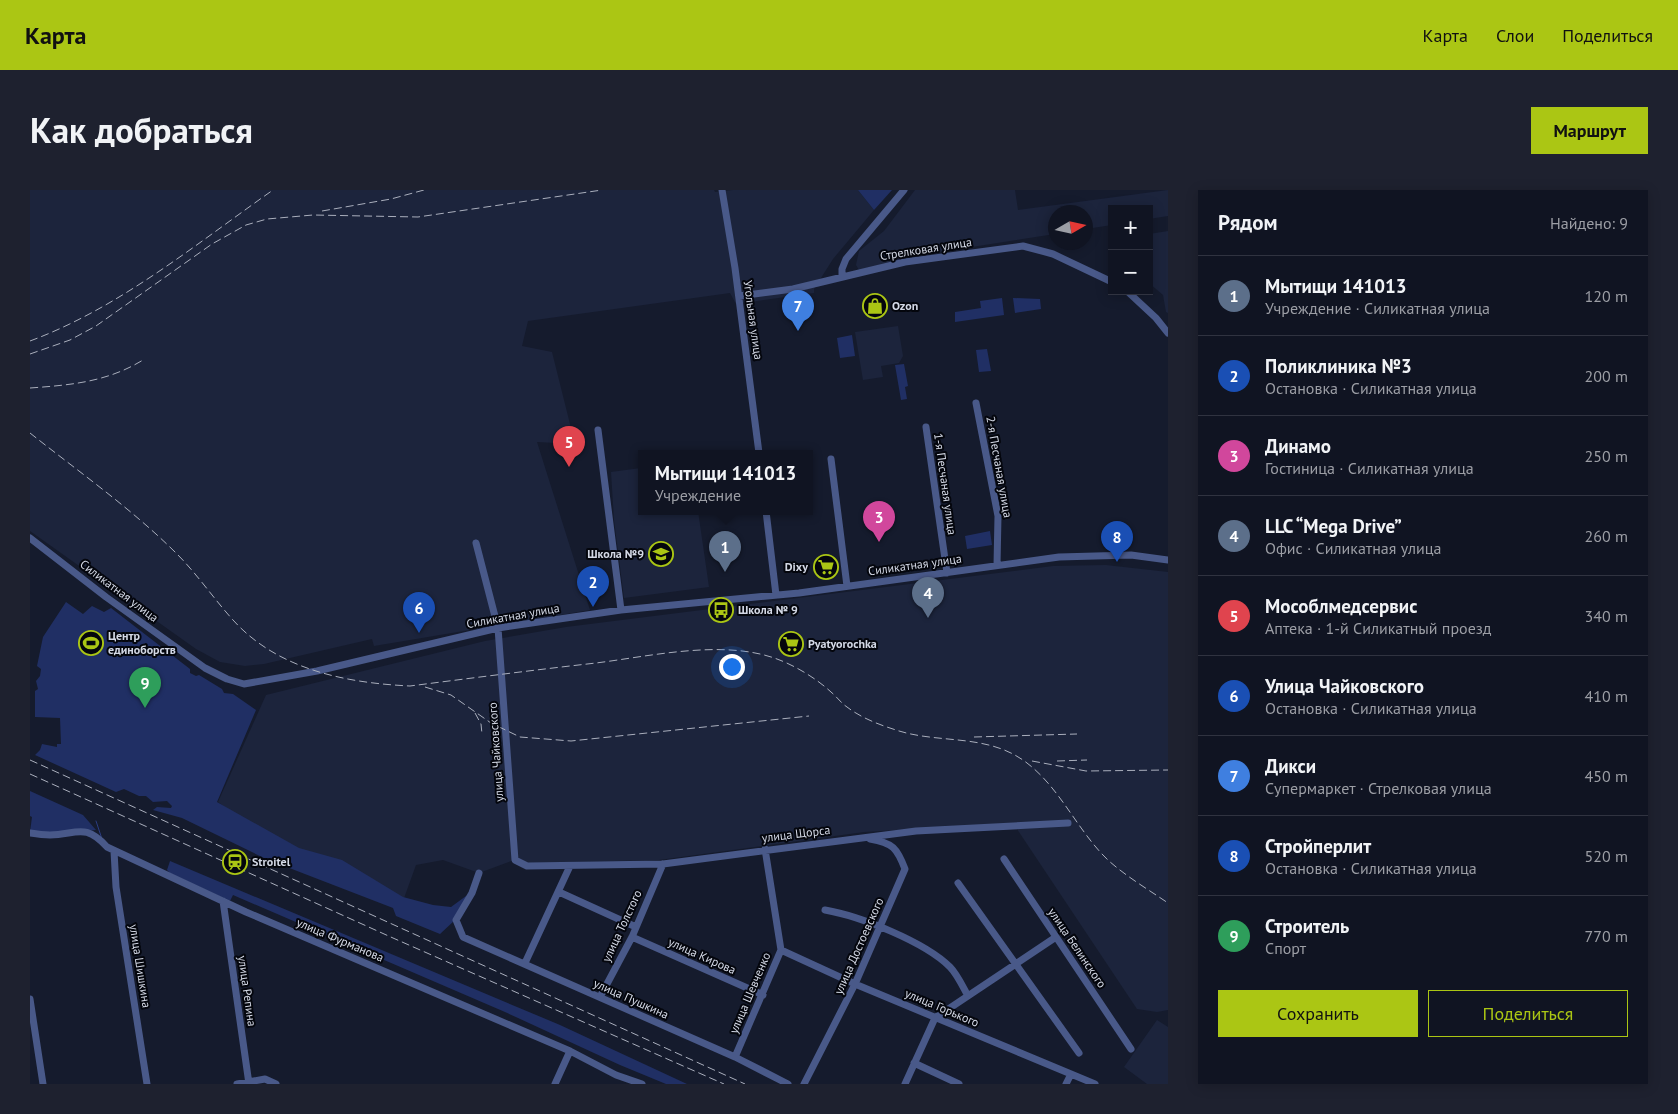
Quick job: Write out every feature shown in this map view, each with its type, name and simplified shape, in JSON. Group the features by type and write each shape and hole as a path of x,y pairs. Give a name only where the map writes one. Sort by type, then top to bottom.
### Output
{"street":[{"name":"Угольная улица","path":"722,190 739,296 759,450"},
{"path":"842,276 842,269 846,259 904,190"},
{"name":"Стрелковая улица","path":"739,296 793,289 905,262 1023,246 1053,254 1108,280"},
{"path":"1131,295 1156,318 1168,333"},
{"name":"2-я Песчаная улица","path":"976,404 998,516 997,565"},
{"name":"1-я Песчаная улица","path":"926,428 947,573"},
{"path":"598,430 621,610"},
{"path":"831,459 847,586"},
{"path":"766,515 776,595"},
{"name":"Силикатная улица","path":"30,538 106,597 206,668 236,682 254,683 284,678 498,628 621,610 776,595 1058,557 1131,555 1168,560"},
{"path":"476,544 498,628"},
{"name":"улица Чайковского","path":"498,628 515,860 527,866"},
{"name":"улица Щорса","path":"527,866 663,864 765,849 916,831 1068,822"},
{"name":"улица Фурманова","path":"30,833 49,835 74,831 88,832 114,851 223,902 570,1051 616,1075 642,1084"},
{"name":"улица Достоевского","path":"804,1084 855,984 905,869 898,850 884,842 863,838"},
{"name":"улица Шевченко","path":"735,1057 782,950 765,849"},
{"name":"улица Шишкина","path":"114,851 116,887 147,1084"},
{"name":"улица Белинского","path":"1004,859 1131,1049"},
{"name":"улица Толстого","path":"600,997 632,937 663,864"},
{"path":"525,963 570,866"},
{"name":"улица Пушкина","path":"479,873 472,893 456,920 463,937 735,1057 788,1084"},
{"path":"958,883 1079,1053"},
{"path":"559,892 636,927"},
{"name":"улица Репина","path":"223,902 249,1083"},
{"path":"825,910 850,914 879,928 918,943 951,967 968,996"},
{"name":"улица Кирова","path":"632,937 763,995"},
{"path":"905,1084 935,1018 1056,937"},
{"name":"улица Горького","path":"782,950 855,984 1095,1084"},
{"path":"30,999 43,1084"},
{"path":"555,1084 570,1051"},
{"path":"914,1063 959,1084"},
{"path":"1066,1084 1071,1074"},
{"path":"237,1084 265,1080 276,1084"}],"shaded area":[{"path":"30,190 714,190 715,192 733,190 858,190 874,210 833,259 814,289 814,293 736,304 730,293 528,321 522,346 552,352 575,444 537,442 590,610 374,646 372,639 264,664 245,666 220,662 196,649 30,531"},
{"path":"858,190 892,190 874,210"},
{"path":"915,190 1015,190 1018,210 1048,206 1048,235 914,256 859,270 856,265 859,251 884,231"},
{"path":"1168,190 1168,216 1153,218 1153,205 1108,205 1108,226 1093,228 1093,205 1056,205"},
{"path":"1168,231 1168,313 1166,312 1163,295 1153,286 1153,233"},
{"path":"1002,298 1004,315 955,322 955,312 981,308 980,301"},
{"path":"1013,298 1040,299 1041,309 1015,313"},
{"path":"898,326 903,356 899,363 881,366 883,377 863,380 855,332"},
{"path":"852,335 855,356 840,358 837,338"},
{"path":"987,349 991,371 979,372 976,350"},
{"path":"904,364 908,386 905,387 907,399 901,400 895,365"},
{"name":"Школа №9","path":"638,468 638,515 699,515 709,587 624,598 614,520 611,472"},
{"path":"990,531 992,545 967,549 965,536"},
{"path":"1106,565 1168,572 1168,1010 1157,1012 1137,1009 1013,823 864,832 659,860 528,863 519,858 479,873 443,860 416,865 403,901 286,852 218,802 266,695 485,641 566,627 1053,566"},
{"path":"66,602 83,614 92,606 104,612 111,608 190,669 190,673 196,676 199,675 222,689 224,693 233,694 256,710 217,802 299,848 342,860 403,897 433,905 451,907 466,896 468,898 455,920 440,934 396,916 393,908 266,859 182,818 153,810 157,807 171,808 172,806 167,801 153,802 146,796 139,796 124,789 116,792 35,755 40,750 42,744 57,747 57,744 61,744 60,718 35,717 35,691 38,689 36,681 40,676 41,669 37,666 43,637"},
{"path":"30,791 83,815 96,830 50,834 30,832 32,817 30,816"},
{"path":"170,861 560,1025 687,1084 666,1084 505,1012 233,895 230,901 170,873 167,870"},
{"path":"1157,1020 1168,1027 1168,1084 1147,1084 1124,1067"}],"waterway":[{"path":"96,821 102,839"}],"railway":[{"path":"30,341 63,327 126,293 186,253 273,190"},
{"path":"322,211 391,199 424,190"},
{"path":"30,354 70,340 96,326 212,244 246,225 267,219 313,215 418,217 602,190"},
{"path":"30,388 74,384 102,378 143,360"},
{"path":"30,433 124,506 160,537 184,562 233,620 251,637 271,651 292,662 338,677 410,686 664,653 711,650 734,650 756,653 777,659 799,669 819,682 852,711 881,725 910,734 979,743 1012,753 1039,773 1050,785 1098,850 1109,861 1168,903"},
{"path":"425,687 451,695 491,723 520,737 571,741 809,716"},
{"path":"475,713 481,724 482,734"},
{"path":"974,737 1077,734"},
{"path":"30,760 745,1084"},
{"path":"1057,761 1087,760"},
{"path":"1032,761 1086,771 1168,770"},
{"path":"30,774 393,938 724,1084"}],"place":[{"name":"Ozon","path":"875,306"},
{"name":"Дикси","path":"798,331"},
{"name":"Мособлмедсервис","path":"569,467"},
{"name":"Динамо","path":"879,542"},
{"name":"Школа №9","path":"661,554"},
{"name":"Стройперлит","path":"1117,562"},
{"name":"Dixy","path":"826,567"},
{"name":"Мытищи 141013","path":"725,572"},
{"name":"Поликлиника №3","path":"593,607"},
{"name":"Школа № 9","path":"721,610"},
{"name":"LLC “Mega Drive”","path":"928,618"},
{"name":"Улица Чайковского","path":"419,633"},
{"name":"Центр единоборств","path":"91,643"},
{"name":"Pyatyorochka","path":"791,644"},
{"name":"Строитель","path":"145,708"},
{"name":"Stroitel","path":"235,862"}]}
